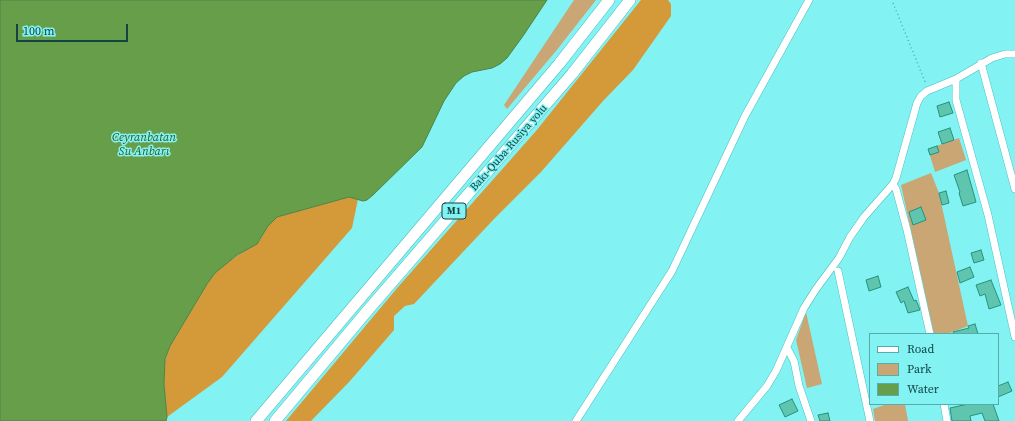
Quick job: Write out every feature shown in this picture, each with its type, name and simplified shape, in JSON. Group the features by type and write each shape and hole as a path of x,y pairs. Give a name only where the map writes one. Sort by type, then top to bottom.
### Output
{"highway":[{"name":"Bakı-Quba-Rusiya yolu","path":"256,421 559,64 609,0"},
{"name":"Bakı-Quba-Rusiya yolu","path":"275,421 368,310 572,74 630,0"}],"street":[{"path":"576,421 672,271 739,127 809,0"},
{"path":"738,421 767,386 787,348 804,308 839,258 850,237 864,217 893,184 917,103 921,96 927,91 956,78 992,58 1005,54 1015,54"},
{"path":"981,63 1015,189"},
{"path":"956,78 956,100 988,215 1015,337"},
{"path":"893,184 907,230 930,333"},
{"path":"838,271 870,421"},
{"path":"787,348 794,361 799,386 811,421"},
{"path":"944,405 947,421"}],"path":[{"path":"893,3 927,86"}],"green space":[{"path":"574,0 596,0 556,51 507,109 504,105"},
{"path":"959,138 966,160 935,172 928,149"},
{"path":"931,173 939,193 968,326 950,333 934,333 901,185"},
{"path":"806,312 822,384 807,388 796,340"},
{"path":"884,405 905,405 908,421 875,421 873,409"}],"shaded area":[{"path":"641,0 668,0 671,4 671,16 633,70 603,101 541,172 494,219 414,304 405,306 394,316 394,330 350,381 311,421 286,421 398,287 536,131"},
{"path":"349,197 358,199 352,228 222,377 167,417 164,384 165,360 170,346 215,273 225,264 260,240 268,226 277,217"}],"water":[{"name":"Ceyranbatan Su Anbarı","path":"0,0 547,0 507,58 492,68 472,72 464,76 456,83 444,101 422,147 367,200 363,201 349,197 277,217 268,226 257,244 237,255 215,273 170,346 165,359 164,384 167,417 166,421 0,421"}],"building":[{"path":"949,102 953,113 940,117 937,106"},
{"path":"950,128 954,140 942,144 938,132"},
{"path":"937,146 939,152 930,155 928,149"},
{"path":"967,170 976,202 963,206 954,175"},
{"path":"946,191 949,203 942,205 939,193"},
{"path":"921,207 926,220 913,225 909,212"},
{"path":"981,250 984,260 974,263 971,253"},
{"path":"970,267 974,277 960,283 957,272"},
{"path":"878,276 881,287 869,291 866,280"},
{"path":"991,280 1001,305 989,309 985,294 980,296 976,285"},
{"path":"908,287 920,310 908,313 904,301 901,303 896,292"},
{"path":"975,324 978,333 953,332 969,328 968,326"},
{"path":"1008,382 1012,391 999,397 999,386"},
{"path":"792,399 798,411 785,417 779,405"},
{"path":"964,405 993,405 999,421 985,421 982,413 970,416 971,421 952,421 950,408"},
{"path":"828,413 830,421 820,421 818,415"}]}
